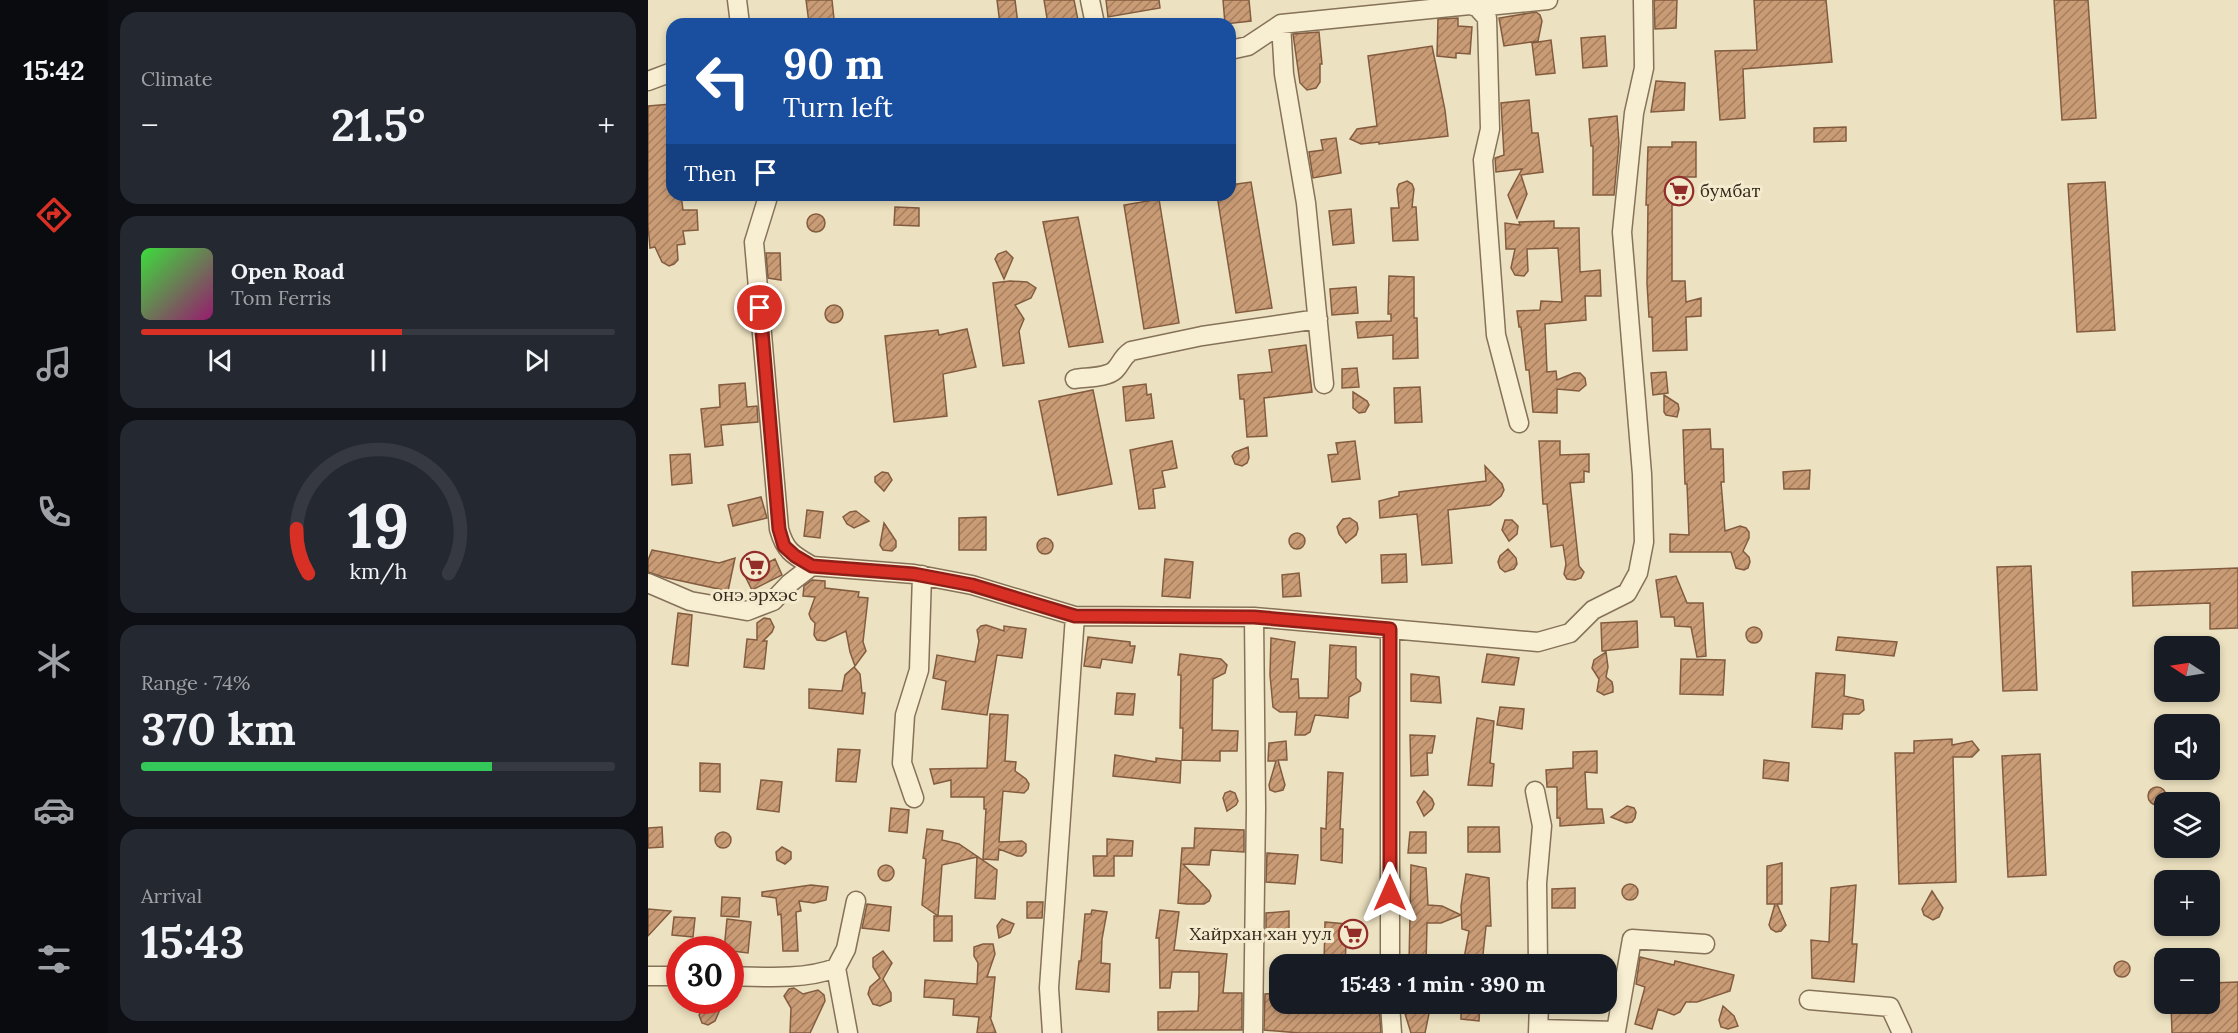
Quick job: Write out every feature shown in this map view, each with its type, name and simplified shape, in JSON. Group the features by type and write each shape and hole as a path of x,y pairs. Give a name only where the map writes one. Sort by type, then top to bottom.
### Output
{"street":[{"path":"737,0 739,18"},
{"path":"1090,0 1094,18"},
{"path":"1236,49 1248,46 1281,24 1470,5 1476,7 1548,0"},
{"path":"768,201 754,242 779,529 784,546 812,566 922,576 972,585 1075,616 1254,617 1538,642 1570,633 1593,610 1627,593 1638,573 1644,542 1642,474 1622,232 1634,113 1644,68 1643,0"},
{"path":"1476,7 1487,18 1490,129 1483,159 1496,335 1520,423"},
{"path":"1281,24 1284,74 1306,203 1324,384"},
{"path":"648,81 666,74"},
{"path":"1075,379 1112,373 1118,368 1122,357 1131,351 1202,336 1318,319"},
{"path":"648,583 690,601 747,611 773,601 790,583 812,566"},
{"path":"914,798 902,763 905,715 919,670 922,576"},
{"path":"1052,1033 1049,988 1075,616"},
{"path":"1252,1033 1256,808 1254,617"},
{"path":"1390,629 1390,954"},
{"path":"1535,791 1542,826 1537,883 1538,954"},
{"path":"848,1033 836,968 846,949 856,901"},
{"path":"1539,1014 1539,1031 1620,1032 1632,939 1705,944"},
{"path":"744,976 781,977 825,972 836,968"},
{"path":"648,976 666,976"},
{"path":"1809,999 1890,1007 1902,1033"},
{"path":"1391,1014 1392,1033"}],"building":[{"path":"806,0 832,0 834,18 808,18"},
{"path":"997,0 1015,0 1017,18 999,18"},
{"path":"1044,0 1074,0 1078,18 1047,18"},
{"path":"1106,0 1159,0 1160,8 1108,17"},
{"path":"1223,0 1249,0 1251,21 1236,23 1236,18 1224,18"},
{"path":"1654,0 1677,0 1676,28 1655,29"},
{"path":"1754,0 1826,0 1832,62 1743,69 1745,118 1720,120 1715,51 1757,50"},
{"path":"2054,0 2088,0 2096,118 2062,120"},
{"path":"1536,12 1542,21 1538,41 1504,46 1499,18"},
{"path":"1458,18 1458,26 1472,27 1470,54 1456,53 1456,58 1437,56 1438,19"},
{"path":"1319,32 1322,64 1320,64 1320,82 1316,88 1307,90 1300,83 1293,34"},
{"path":"1605,36 1607,66 1583,68 1581,38"},
{"path":"1551,40 1555,73 1536,75 1532,43"},
{"path":"1432,46 1448,136 1379,144 1379,142 1361,144 1350,139 1357,129 1377,126 1368,56"},
{"path":"1656,81 1685,83 1684,110 1651,112"},
{"path":"1529,100 1532,133 1538,133 1543,172 1521,175 1527,194 1517,218 1508,195 1522,169 1496,172 1495,158 1504,155 1501,103"},
{"path":"666,104 666,201 682,201 683,210 697,210 698,230 683,231 685,244 677,245 678,260 669,266 662,262 655,247 650,248 648,106"},
{"path":"1617,116 1619,143 1614,195 1593,195 1593,146 1591,146 1589,119"},
{"path":"1846,127 1846,141 1814,142 1814,128"},
{"path":"1336,138 1341,173 1313,178 1309,152 1323,150 1321,140"},
{"path":"1672,142 1696,142 1696,177 1684,177 1683,205 1672,205 1672,281 1685,281 1686,302 1701,298 1701,316 1686,317 1687,350 1653,351 1652,317 1649,317 1647,283 1648,147 1672,147"},
{"path":"1407,181 1414,189 1412,207 1416,207 1418,240 1393,241 1391,208 1399,208 1397,189 1399,184"},
{"path":"1251,182 1272,308 1236,313 1218,201 1236,201 1236,184"},
{"path":"2105,182 2115,330 2077,332 2068,184"},
{"path":"1159,201 1179,323 1144,329 1124,205"},
{"path":"895,207 919,208 919,226 894,225"},
{"path":"1351,209 1354,243 1333,245 1329,211"},
{"path":"816,214 822,217 825,223 822,229 816,232 810,229 807,223 810,217"},
{"path":"1078,217 1103,342 1069,347 1043,222"},
{"path":"1554,221 1554,228 1579,228 1580,272 1600,270 1601,296 1585,296 1586,320 1545,324 1547,372 1556,371 1557,380 1580,373 1585,378 1586,385 1579,391 1557,389 1557,413 1533,412 1529,370 1526,370 1517,311 1540,310 1541,301 1562,302 1558,248 1527,249 1528,271 1524,276 1515,275 1511,268 1515,249 1506,249 1505,223 1520,225 1519,222"},
{"path":"1006,251 1013,258 1004,279 995,259 998,254"},
{"path":"766,253 780,253 781,280 768,278"},
{"path":"1389,276 1414,277 1414,318 1417,318 1418,358 1393,359 1393,335 1358,338 1356,322 1391,321 1391,314 1388,314"},
{"path":"1027,282 1036,288 1031,298 1015,305 1024,319 1019,331 1024,363 1003,366 993,283"},
{"path":"1356,287 1358,313 1332,315 1330,289"},
{"path":"834,305 840,308 843,314 840,320 834,323 828,320 825,314 828,308"},
{"path":"967,329 976,367 943,374 947,416 894,422 885,336 938,330 939,335"},
{"path":"1306,345 1312,392 1264,398 1267,436 1247,437 1244,399 1240,399 1238,375 1272,372 1269,350"},
{"path":"1357,368 1359,387 1342,388 1342,369"},
{"path":"1666,372 1668,393 1653,395 1651,373"},
{"path":"745,383 747,407 757,406 758,422 721,425 723,445 705,447 701,409 720,407 719,385"},
{"path":"1146,384 1147,395 1151,394 1154,418 1126,421 1123,387"},
{"path":"1420,387 1422,422 1395,423 1394,388"},
{"path":"1093,390 1112,484 1058,495 1039,401"},
{"path":"1353,392 1367,401 1369,405 1365,412 1359,413 1353,408"},
{"path":"1664,395 1678,404 1677,417 1666,415 1664,412"},
{"path":"1710,429 1711,449 1723,449 1724,482 1721,482 1725,531 1740,526 1749,532 1749,538 1743,551 1749,557 1750,562 1748,568 1744,570 1736,568 1731,552 1670,552 1670,534 1689,535 1683,430"},
{"path":"1172,441 1177,468 1162,471 1165,487 1153,489 1155,508 1139,509 1130,450"},
{"path":"1355,441 1360,479 1332,482 1328,455 1338,454 1336,443"},
{"path":"1539,441 1560,441 1560,455 1589,454 1589,472 1584,471 1584,482 1570,483 1579,566 1584,572 1581,578 1575,580 1567,579 1564,574 1566,564 1563,545 1551,547 1547,504 1543,504"},
{"path":"1248,447 1247,463 1242,466 1235,464 1232,456 1235,452"},
{"path":"690,454 692,483 672,485 670,455"},
{"path":"1485,466 1502,484 1504,490 1501,496 1490,505 1448,510 1452,563 1422,565 1417,514 1380,518 1379,501 1399,496 1399,492 1486,481"},
{"path":"1810,470 1809,489 1784,489 1783,472"},
{"path":"882,472 888,473 892,480 884,491 875,482 875,477"},
{"path":"761,497 767,518 733,526 728,505"},
{"path":"807,510 823,512 820,538 804,536"},
{"path":"856,511 869,521 854,528 847,524 843,517"},
{"path":"986,517 986,550 959,550 959,518"},
{"path":"1350,518 1357,523 1358,529 1356,535 1346,543 1337,527 1343,519"},
{"path":"1505,520 1512,520 1518,526 1517,534 1509,541 1502,530"},
{"path":"884,523 896,541 896,547 892,551 883,550 880,545"},
{"path":"1294,533 1300,533 1305,541 1303,547 1294,549 1289,544 1289,538"},
{"path":"1042,538 1048,538 1053,546 1051,552 1042,554 1037,549 1037,543"},
{"path":"1508,549 1516,558 1517,564 1514,569 1505,572 1500,568 1498,562 1500,556"},
{"path":"652,550 719,563 735,558 728,591 648,572 648,560"},
{"path":"1406,554 1407,582 1382,583 1381,555"},
{"path":"775,559 782,575 752,590 744,574"},
{"path":"1165,559 1193,562 1190,598 1162,596"},
{"path":"2031,566 2037,690 2003,691 1997,567"},
{"path":"2238,568 2238,628 2210,629 2210,603 2133,606 2132,572"},
{"path":"1299,573 1301,596 1283,597 1282,575"},
{"path":"1676,576 1687,603 1703,603 1706,656 1697,657 1691,627 1675,626 1674,617 1661,617 1656,580"},
{"path":"812,580 825,581 825,588 859,592 858,597 868,598 863,642 866,651 855,666 846,631 825,641 817,640 814,635 815,623 809,614 815,597 803,596 804,586"},
{"path":"678,613 692,615 688,666 672,664"},
{"path":"764,618 770,619 774,627 763,641 767,641 764,669 744,667 747,639 757,640 757,623"},
{"path":"1637,621 1638,647 1602,651 1601,623"},
{"path":"986,625 1004,631 1004,626 1026,629 1022,658 997,655 987,715 942,709 946,681 933,678 937,655 975,662 979,641 977,630"},
{"path":"1754,627 1760,629 1762,635 1760,641 1754,643 1748,641 1746,635 1748,629"},
{"path":"1088,637 1130,642 1130,646 1135,646 1132,663 1102,659 1100,668 1084,666"},
{"path":"1838,637 1897,642 1894,656 1836,650"},
{"path":"1271,638 1295,642 1291,679 1298,679 1299,698 1328,698 1330,645 1356,647 1356,678 1361,683 1360,691 1349,697 1348,718 1315,715 1310,732 1305,735 1295,735 1297,712 1280,712 1273,707 1270,675"},
{"path":"1606,652 1608,667 1606,677 1612,682 1613,692 1604,695 1597,691 1599,679 1592,668 1594,660"},
{"path":"1180,654 1221,659 1227,665 1225,673 1213,679 1212,730 1238,731 1237,751 1220,751 1220,761 1182,760 1181,675 1178,675"},
{"path":"1487,654 1519,658 1514,685 1482,682"},
{"path":"1681,659 1725,660 1723,695 1680,694"},
{"path":"854,667 860,674 862,693 865,693 863,714 809,708 809,689 842,691 845,675"},
{"path":"1816,673 1845,675 1844,696 1863,700 1864,710 1859,714 1843,714 1842,729 1812,727"},
{"path":"1411,674 1439,677 1441,703 1411,701"},
{"path":"1117,693 1135,694 1133,715 1115,714"},
{"path":"1500,707 1524,709 1522,729 1497,725"},
{"path":"990,714 1008,715 1005,761 1016,762 1015,771 1029,784 1024,793 1003,791 999,842 1022,841 1026,844 1026,852 1022,856 1017,856 999,849 998,860 983,859 986,809 984,809 984,797 951,797 951,780 934,784 930,769 987,768"},
{"path":"1477,718 1494,721 1490,763 1494,764 1492,786 1468,785"},
{"path":"1410,735 1435,736 1432,753 1427,753 1428,775 1411,776"},
{"path":"1952,739 1952,745 1972,741 1979,750 1972,757 1953,757 1956,882 1899,884 1895,753 1914,753 1914,741"},
{"path":"1286,741 1287,760 1278,760 1285,785 1283,790 1275,792 1270,790 1269,785 1276,761 1268,761 1269,743"},
{"path":"838,749 860,750 856,782 836,781"},
{"path":"1597,751 1597,773 1585,772 1587,809 1602,809 1604,823 1560,826 1560,818 1557,818 1557,787 1547,787 1546,770 1573,768 1573,752"},
{"path":"2040,754 2046,875 2008,877 2002,756"},
{"path":"1115,755 1156,762 1156,758 1181,761 1180,783 1113,776"},
{"path":"1764,760 1789,763 1788,781 1763,778"},
{"path":"700,763 720,764 720,792 700,791"},
{"path":"1328,772 1343,773 1340,829 1343,829 1342,863 1321,860 1321,828 1326,829"},
{"path":"761,780 782,782 779,812 757,809"},
{"path":"2157,787 2164,792 2154,792 2154,804 2151,802 2148,796 2151,790"},
{"path":"1230,791 1235,793 1238,801 1227,811 1223,798 1225,793"},
{"path":"1424,791 1434,804 1424,816 1417,802"},
{"path":"1627,806 1634,808 1636,812 1632,822 1626,823 1611,817"},
{"path":"891,808 909,810 907,833 889,831"},
{"path":"662,827 663,847 648,848 648,828"},
{"path":"1468,827 1499,827 1500,852 1468,852"},
{"path":"1195,828 1244,830 1244,852 1211,850 1209,865 1183,864 1211,896 1204,904 1178,903 1182,848 1194,848"},
{"path":"927,829 943,831 942,840 959,844 997,870 995,899 975,898 977,857 942,865 938,916 922,905 926,859 923,858"},
{"path":"723,832 731,840 723,848 715,840"},
{"path":"1410,832 1426,832 1426,853 1408,853"},
{"path":"1107,839 1133,841 1132,856 1114,856 1114,876 1094,876 1093,856 1107,856"},
{"path":"782,847 791,852 791,859 785,864 777,860 776,852"},
{"path":"1267,853 1298,855 1295,884 1266,882"},
{"path":"1782,863 1782,904 1777,904 1786,925 1781,931 1776,932 1769,925 1775,904 1767,904 1767,866"},
{"path":"886,865 894,873 886,881 878,873"},
{"path":"1411,865 1426,868 1428,905 1442,906 1461,915 1441,923 1427,923 1426,954 1409,954"},
{"path":"1466,874 1489,878 1491,926 1486,926 1483,954 1465,954 1469,931 1462,929 1461,906"},
{"path":"1627,884 1633,884 1638,892 1636,898 1627,900 1622,895 1622,889"},
{"path":"811,885 828,887 826,900 814,903 799,901 801,911 796,912 798,951 783,951 781,914 778,915 776,898 762,896 762,892"},
{"path":"1856,885 1852,944 1857,944 1854,982 1812,978 1811,940 1829,942 1831,888"},
{"path":"1575,888 1575,908 1552,908 1552,889"},
{"path":"1932,891 1943,908 1939,917 1933,920 1924,915 1922,909"},
{"path":"722,897 740,898 739,917 721,916"},
{"path":"1027,902 1043,902 1042,918 1027,918"},
{"path":"867,904 891,907 889,931 862,928"},
{"path":"648,909 671,911 648,936"},
{"path":"1092,910 1107,912 1102,939 1101,963 1110,964 1109,992 1076,989 1085,914 1091,914"},
{"path":"1160,910 1179,912 1174,950 1227,954 1223,993 1242,993 1242,1030 1158,1030 1158,1012 1198,1011 1199,993 1199,972 1172,972 1170,988 1160,988 1159,938 1156,938"},
{"path":"1289,911 1289,939 1266,938 1266,913"},
{"path":"934,916 952,916 952,941 934,941"},
{"path":"674,917 695,918 693,936 672,935"},
{"path":"727,919 751,922 748,953 744,952 744,936 725,936"},
{"path":"1002,919 1014,924 1010,933 999,938 997,926"},
{"path":"1325,922 1347,924 1346,954 1324,954"},
{"path":"993,944 995,954 987,977 995,977 990,1017 996,1033 977,1033 979,1017 953,1015 954,999 924,997 925,980 977,984 978,963 974,956 974,947"},
{"path":"883,951 892,963 883,979 891,993 891,1001 880,1006 873,1004 868,994 870,987 880,978 873,967 873,958"},
{"path":"1640,957 1674,965 1675,961 1734,975 1730,991 1697,1002 1686,1002 1680,1012 1674,1015 1658,1009 1652,1029 1635,1024 1645,987 1636,984"},
{"path":"2122,961 2128,963 2130,969 2128,975 2122,977 2116,975 2114,969 2116,963"},
{"path":"2238,982 2238,1033 2172,1033 2171,1014 2220,1014 2220,983"},
{"path":"794,988 803,994 818,990 824,995 825,1001 810,1033 790,1033 791,1008 784,996 789,989"},
{"path":"1265,994 1269,994 1269,1014 1380,1014 1381,1033 1300,1033 1264,1030"},
{"path":"1723,1006 1734,1016 1738,1026 1728,1029 1721,1027 1719,1020"},
{"path":"718,1014 715,1021 708,1025 702,1023 699,1015"},
{"path":"1405,1014 1429,1014 1425,1033 1411,1033"},
{"path":"1461,1014 1479,1014 1479,1021 1461,1019"}],"place":[{"name":"бумбат","path":"1679,191"},
{"name":"онэ эрхэс","path":"755,566"},
{"name":"Хайрхан хан уул","path":"1353,934"}],"route":[{"path":"760,308 779,529 784,546 812,566 914,574 972,585 1075,616 1254,617 1390,629 1390,893"}]}
